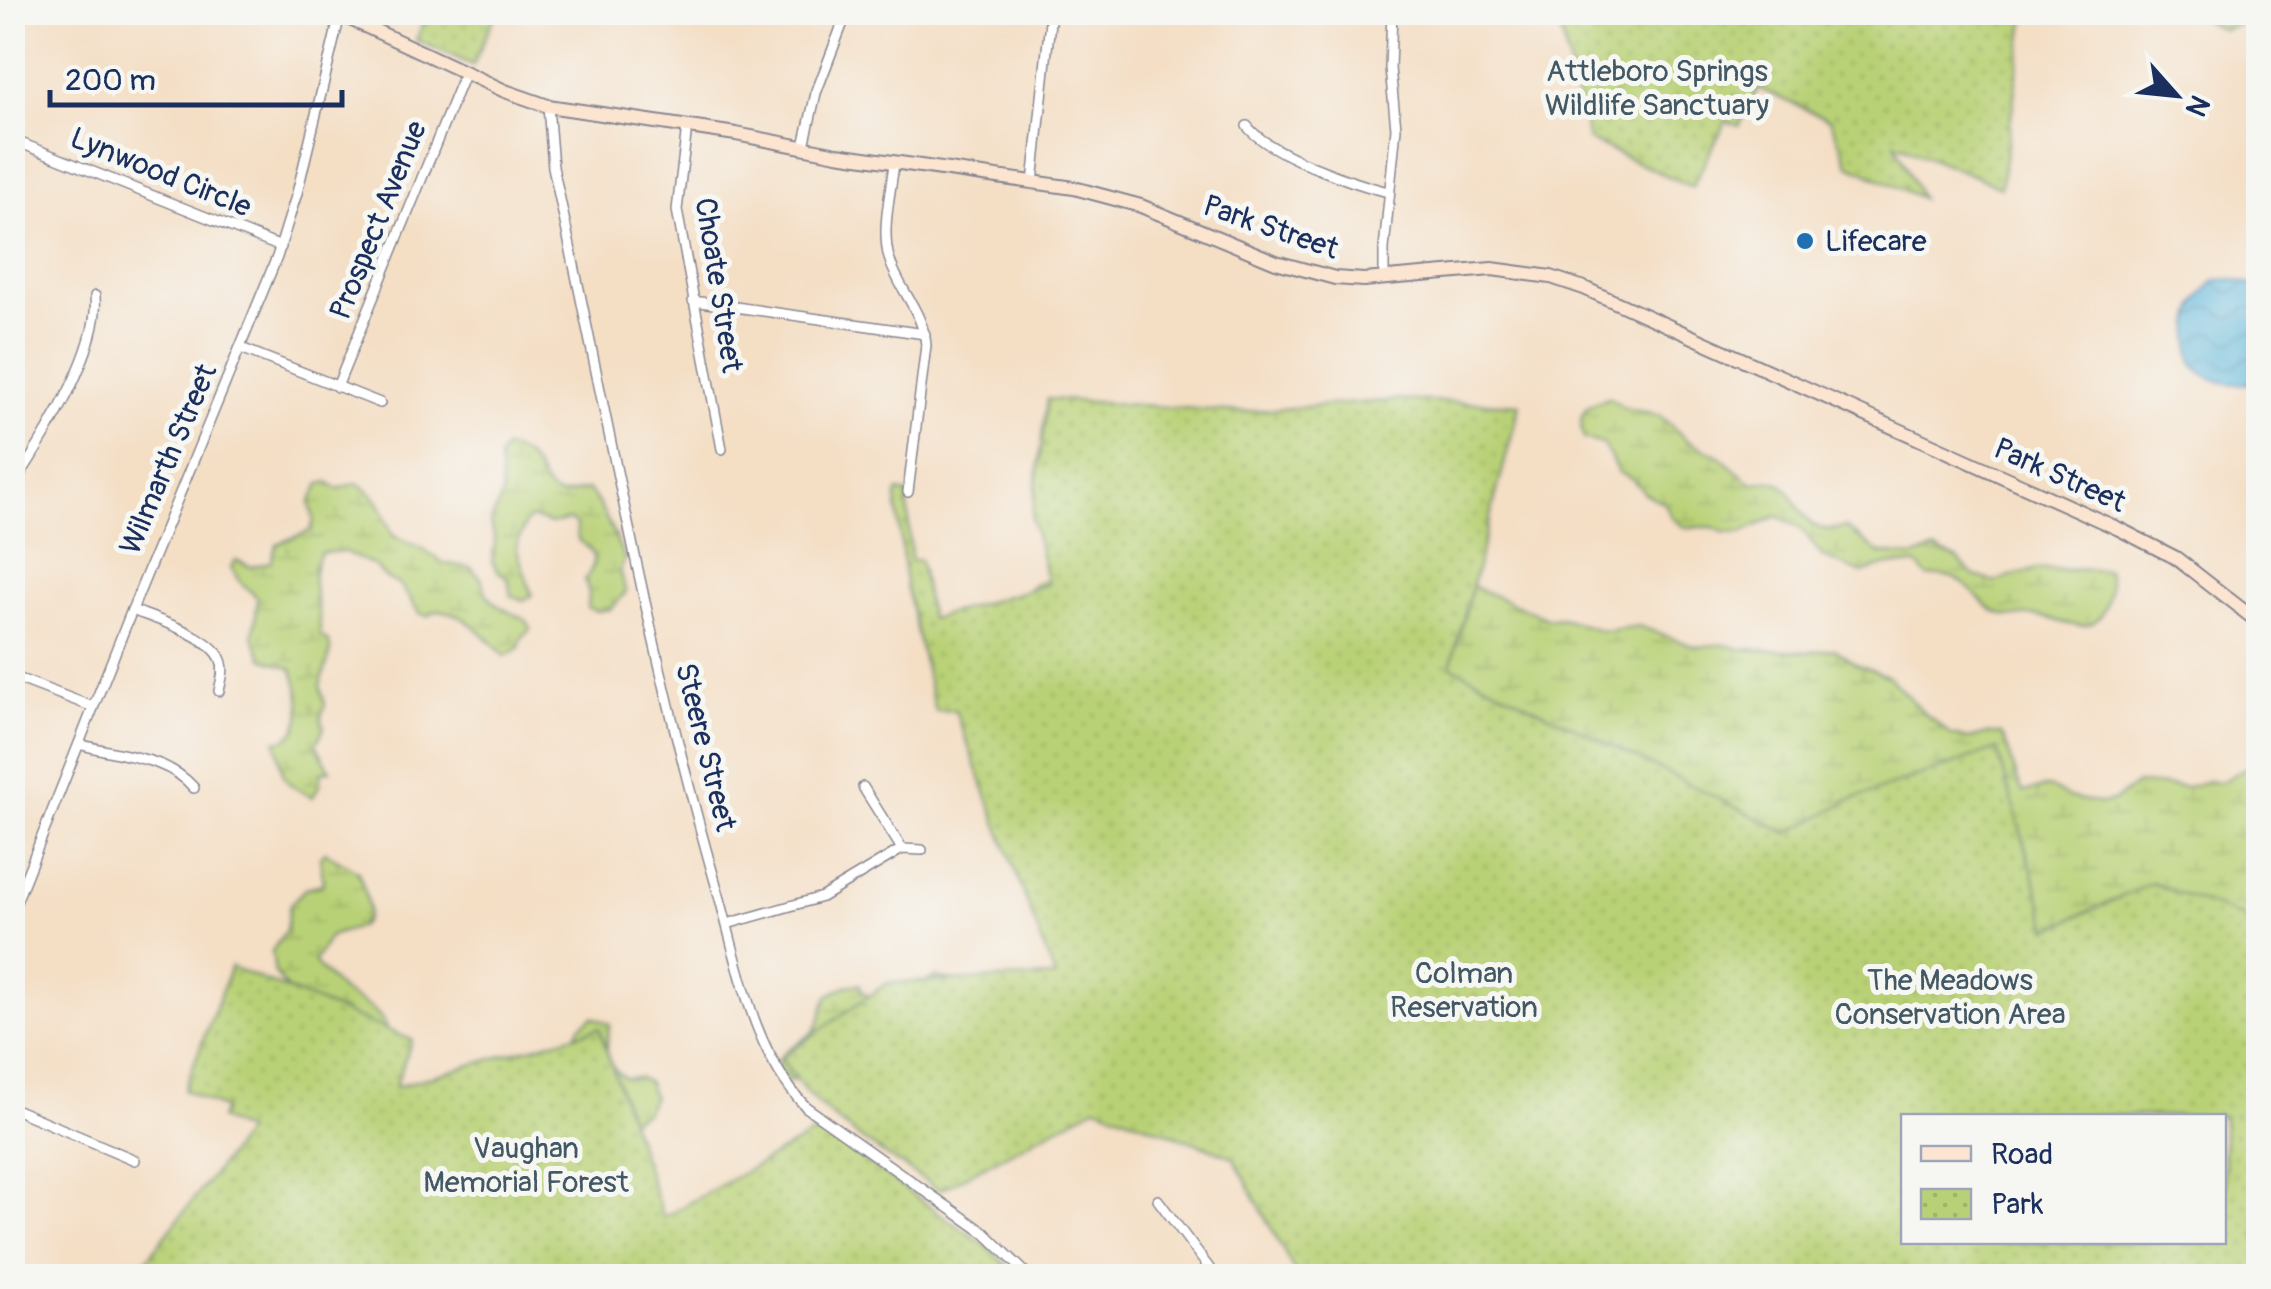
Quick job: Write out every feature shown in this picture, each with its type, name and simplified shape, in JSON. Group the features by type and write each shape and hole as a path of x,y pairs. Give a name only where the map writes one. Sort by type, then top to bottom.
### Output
{"main road":[{"name":"Park Street","path":"337,14 548,106 1074,188 1141,206 1306,272 1335,278 1384,278 1492,269 1550,277 1584,288 2152,545 2206,578 2258,622"}],"street":[{"path":"804,146 816,93 847,12"},
{"path":"1034,182 1051,12"},
{"path":"1384,278 1396,128 1390,68 1392,12"},
{"name":"Wilmarth Street","path":"12,912 281,247 337,14"},
{"name":"Prospect Avenue","path":"338,387 465,72"},
{"name":"Steere Street","path":"548,106 553,167 652,634 677,743 758,1029 782,1082 832,1128 985,1233 1029,1276"},
{"path":"1247,126 1258,141 1364,186 1388,192"},
{"name":"Choate Street","path":"686,127 677,210 722,449"},
{"name":"Lynwood Circle","path":"23,144 281,247"},
{"path":"894,162 888,252 925,334 926,357 908,492"},
{"path":"12,487 48,433 82,357 96,321 95,296"},
{"path":"693,301 925,334"},
{"path":"241,348 380,403"},
{"path":"132,610 213,648 222,664 219,691"},
{"path":"12,676 93,707"},
{"path":"79,744 166,764 194,788"},
{"path":"863,788 902,849"},
{"path":"727,924 822,897 902,849 922,850"},
{"path":"12,1108 135,1160"},
{"path":"1158,1200 1215,1276"}],"green space":[{"path":"428,13 496,13 473,65 416,40"},
{"name":"Attleboro Springs Wildlife Sanctuary","path":"1556,13 2026,13 2001,187 1895,143 1921,198 1849,165 1830,120 1758,88 1739,126 1726,121 1692,187 1588,140"},
{"path":"2188,13 2258,13 2258,17 2223,30"},
{"path":"1610,398 1625,408 1660,416 1688,441 1719,456 1752,484 1776,482 1791,495 1809,521 1829,529 1845,527 1878,552 1912,557 1936,550 1957,559 1973,575 1994,582 2037,569 2107,570 2109,588 2102,613 2096,621 2079,626 2038,616 2007,616 1987,606 1955,578 1928,577 1918,565 1888,565 1862,573 1823,557 1801,528 1777,516 1741,533 1684,527 1672,518 1665,504 1618,472 1603,444 1584,439 1581,422 1585,411"},
{"name":"Colman Reservation","path":"1047,399 1240,412 1399,400 1520,404 1451,666 1788,833 1850,800 1997,749 2049,929 2152,883 2258,923 2258,1276 1297,1276 1233,1157 1097,1106 939,1190 832,1116 813,1099 781,1058 887,983 1055,977 955,710 935,711 906,587 898,492 907,494 911,560 920,560 930,619 1048,584 1032,518"},
{"path":"504,449 525,456 550,491 564,495 588,490 598,503 625,559 619,571 626,592 611,609 588,608 585,580 594,557 578,540 576,525 571,520 550,524 533,518 526,521 516,547 532,595 523,600 511,595 508,578 492,562 495,542 491,522 502,496 499,458"},
{"path":"328,482 338,489 357,483 371,493 393,536 422,548 443,563 471,568 481,578 487,595 498,606 527,621 531,629 521,639 519,648 505,656 458,616 437,611 428,616 419,613 401,586 375,566 343,551 320,553 314,584 320,635 328,641 331,651 320,686 325,704 321,717 324,728 316,744 330,770 320,773 320,784 313,797 293,787 284,776 276,741 287,738 299,723 296,678 292,669 263,658 253,637 258,598 239,581 231,567 236,560 251,567 271,562 277,544 310,531 314,521 310,503 320,484"},
{"name":"Colman Reservation","path":"1455,575 1549,619 1562,618 1603,631 1639,626 1696,647 1725,644 1740,649 1834,649 1856,664 1888,676 1952,735 1969,739 2001,734 2023,792 2049,787 2068,797 2102,804 2137,784 2187,787 2221,782 2258,761 2258,1276 1828,1276 1363,1121 805,1067 792,1081 785,1080 776,1065 778,1059 812,1033 828,996 846,986 860,984 862,991 878,1003 936,977 989,989 1068,996 1011,603 1036,583 1054,577"},
{"path":"325,852 358,872 367,900 367,915 360,926 329,937 314,962 343,992 378,1015 388,1038 289,992 275,973 272,951 286,930 290,904 306,888 323,884 320,857"},
{"name":"Vaughan Memorial Forest","path":"231,967 412,1040 395,1087 599,1028 663,1217 820,1130 985,1245 1018,1276 134,1276 246,1132 220,1119 224,1109 184,1090"},
{"path":"593,1017 610,1024 607,1048 613,1067 625,1078 639,1077 648,1083 653,1097 646,1111 618,1127 570,1049 580,1026"}],"water":[{"path":"2231,279 2258,286 2258,383 2223,382 2193,365 2190,329 2195,308 2216,280"}],"place":[{"name":"Lifecare","path":"1805,241"}],"park label":[{"name":"The Meadows Conservation Area","path":"1950,997"}]}
